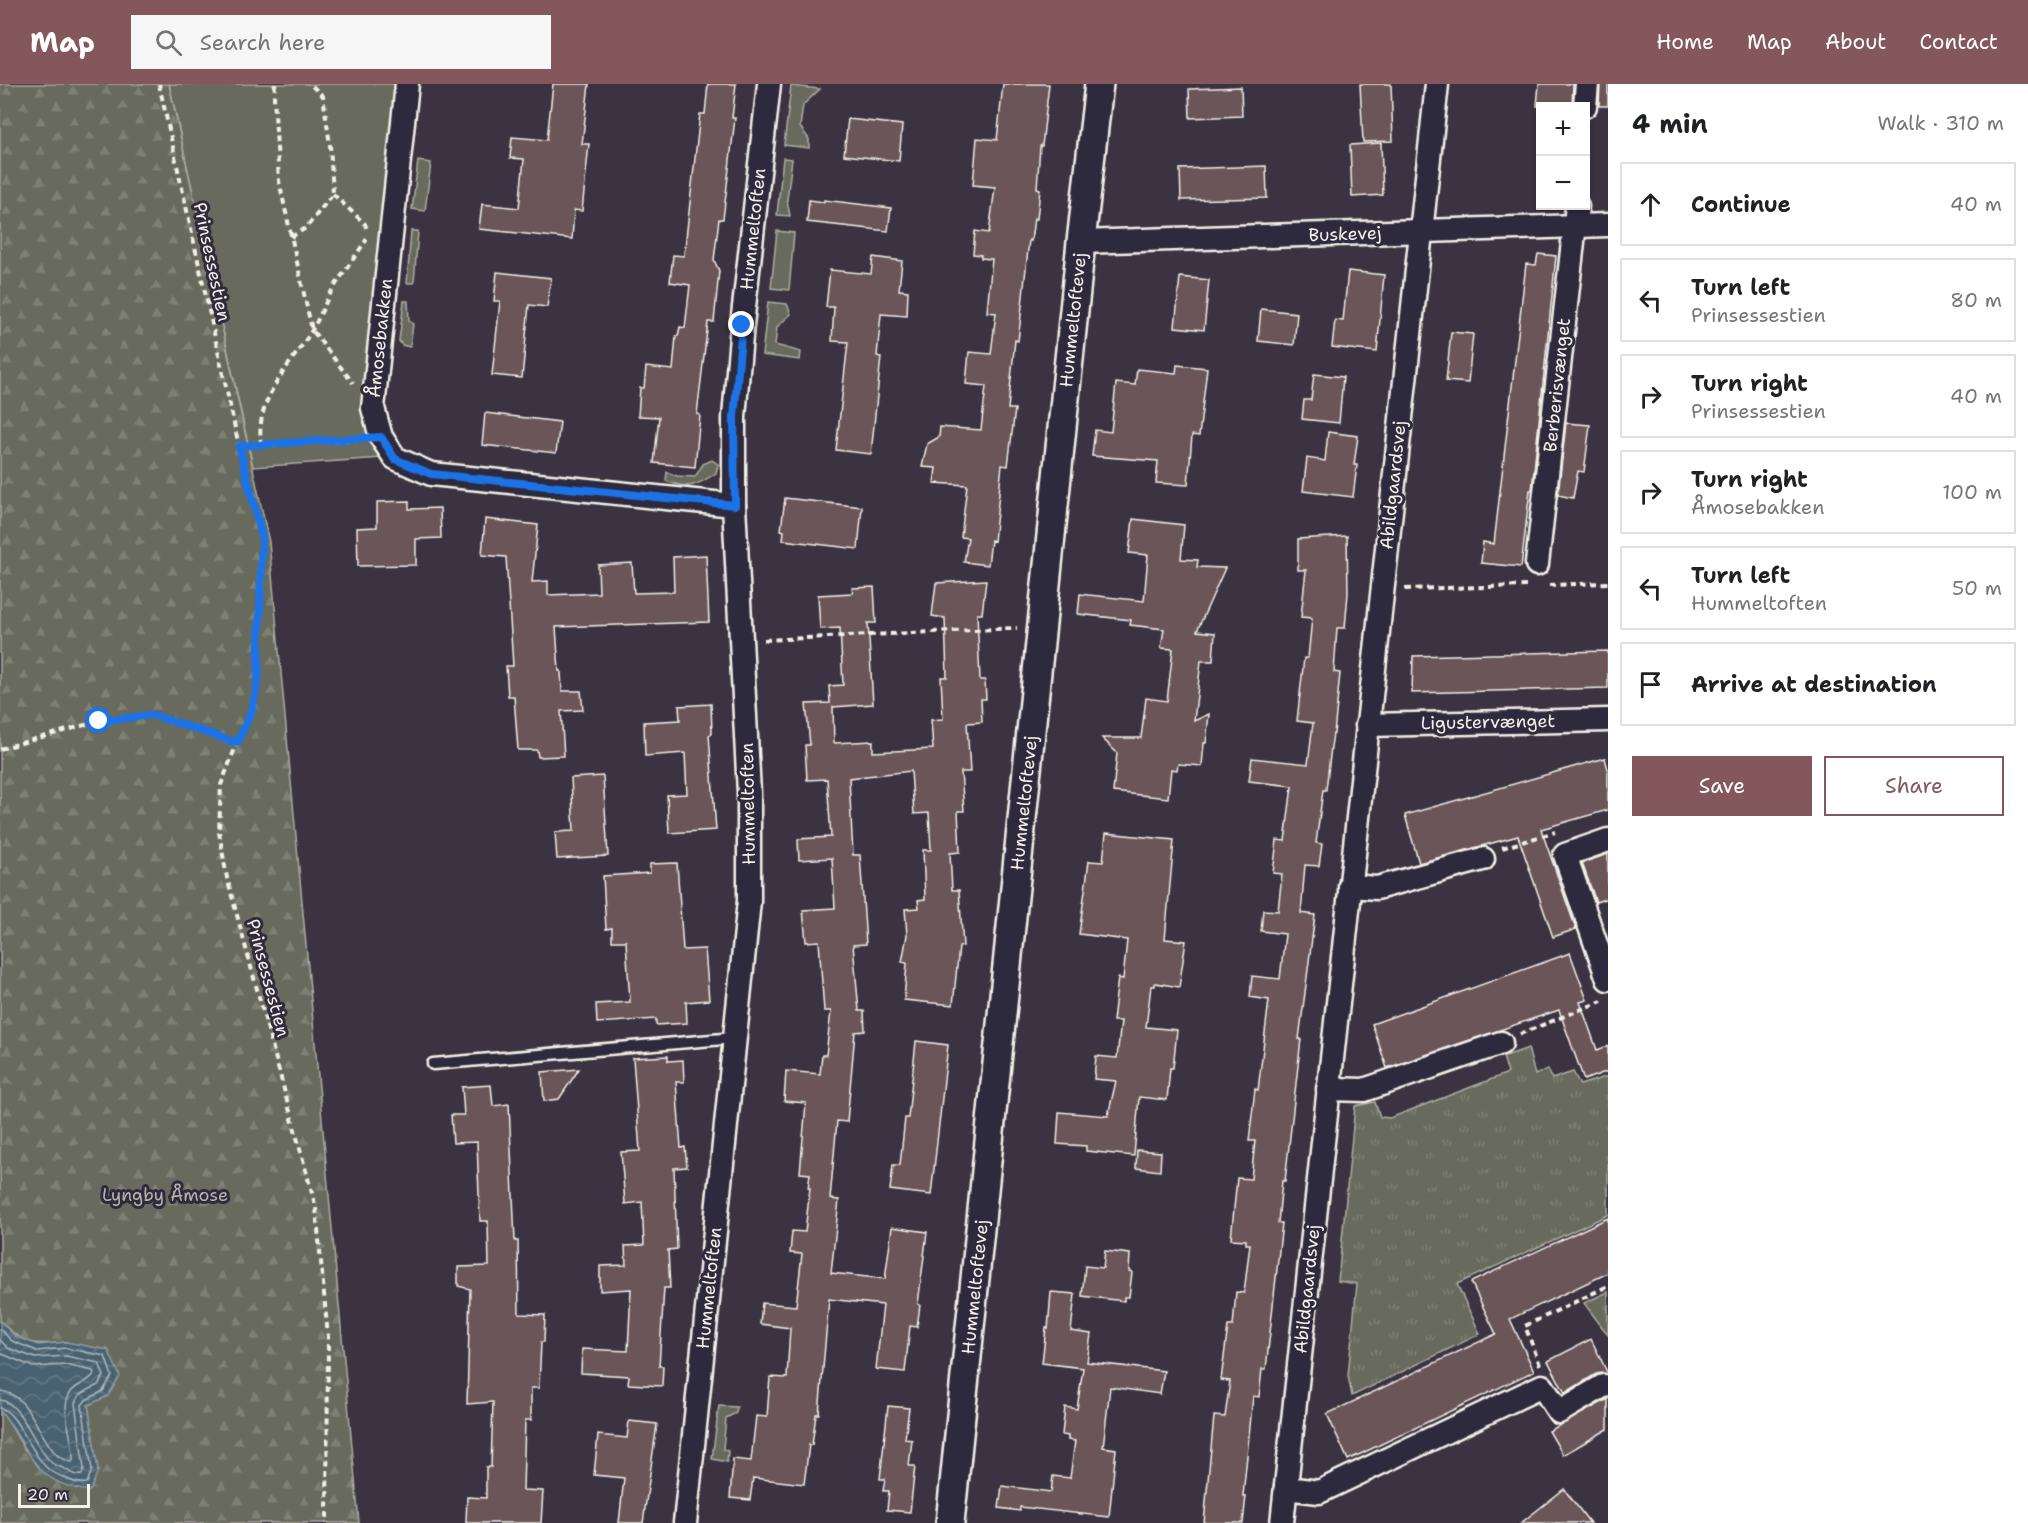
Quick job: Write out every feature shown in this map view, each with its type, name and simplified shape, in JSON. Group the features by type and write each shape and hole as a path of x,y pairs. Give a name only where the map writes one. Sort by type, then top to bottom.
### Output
{"street":[{"name":"Åmosebakken","path":"407,84 373,402 381,437 395,459 431,474 735,505"},
{"name":"Hummeltoften","path":"685,1523 749,901 749,793 735,505 734,417 769,84"},
{"name":"Hummeltoftevej","path":"950,1523 1099,84"},
{"name":"Abildgaardsvej","path":"1282,1523 1437,84"},
{"path":"1585,102 1587,84"},
{"name":"Buskevej","path":"1081,242 1421,231 1576,216 1608,225"},
{"name":"Berberisvænget","path":"1537,575 1576,216"},
{"name":"Ligustervænget","path":"1367,725 1608,720"},
{"path":"1608,840 1565,855 1608,979"},
{"path":"1350,885 1377,888 1483,859"},
{"path":"1328,1089 1365,1090 1501,1043"},
{"path":"1286,1488 1319,1492 1542,1386 1559,1413 1603,1386"}],"lane":[{"path":"433,1064 735,1038"}],"path":[{"name":"Prinsessestien","path":"159,84 239,446 262,537 258,680 252,710 221,785 219,832 227,878 316,1208 328,1337 327,1523"},
{"path":"275,84 279,181 312,330 348,378 373,402"},
{"path":"291,237 306,228 333,194 330,145 323,96 310,84"},
{"path":"333,194 365,224 369,236"},
{"path":"261,445 262,416 271,389 312,330 332,290 369,236 376,234"},
{"path":"239,446 381,437"},
{"path":"1381,590 1537,575"},
{"path":"1548,585 1608,584"},
{"path":"742,641 1042,627"},
{"path":"0,749 99,721 153,715 237,743"},
{"path":"1483,859 1491,851 1566,829"},
{"path":"1501,1043 1608,998"},
{"path":"1542,1386 1544,1376 1525,1326 1608,1286"}],"green space":[{"name":"Lyngby Åmose","path":"0,84 169,84 269,542 359,1523 0,1523 0,1411 25,1450 98,1471 88,1405 108,1396 66,1342 45,1344 30,1342 16,1335 0,1321"},
{"path":"169,84 398,84 382,458 253,467"},
{"path":"791,86 820,89 803,105 800,127 809,139 809,148 784,145"},
{"path":"783,158 792,159 787,200 790,216 777,215"},
{"path":"418,161 431,163 425,211 412,209"},
{"path":"411,231 418,231 414,283 407,283"},
{"path":"777,231 794,233 789,290 771,288"},
{"path":"404,301 408,301 409,321 413,324 410,347 402,345 399,341"},
{"path":"768,302 787,304 791,314 777,327 775,345 801,352 800,360 762,355"},
{"path":"712,460 718,464 716,473 698,484 687,486 666,481 667,472 677,476 695,477 703,464"},
{"path":"1528,1048 1535,1075 1548,1069 1552,1079 1573,1072 1580,1085 1608,1076 1608,1215 1457,1284 1480,1334 1352,1396 1348,1376 1357,1284 1338,1281 1355,1106 1375,1102 1380,1117 1390,1118 1508,1073 1503,1057"},
{"path":"1608,1292 1608,1335 1584,1303"},
{"path":"719,1406 737,1407 736,1413 726,1418 723,1449 728,1451 727,1462 712,1459"}],"water":[{"path":"0,1321 15,1336 38,1345 66,1342 108,1350 120,1376 108,1396 88,1405 98,1471 90,1491 55,1481 44,1472 35,1463 0,1411"}],"building":[{"path":"553,84 589,84 582,144 589,144 582,211 574,210 572,239 479,229 482,204 519,208 524,159 510,158 512,137 547,140"},
{"path":"708,84 736,84 732,118 735,118 723,219 719,219 714,260 719,271 714,322 708,322 697,414 700,415 695,467 654,463 659,417 638,416 640,388 644,388 646,367 673,370 676,336 678,336 680,327 685,328 690,285 670,282 673,255 684,256 700,114 705,114"},
{"path":"1003,84 1049,84 1042,146 1040,146 1037,219 1034,218 1031,241 1029,240 1018,341 1015,340 1008,409 1015,409 1008,466 1002,465 994,541 991,540 988,565 964,562 968,538 961,537 967,485 934,483 936,468 922,467 927,444 939,437 940,427 981,430 986,386 966,384 969,352 991,354 996,313 987,312 992,259 981,258 981,255 973,254 975,231 989,233 995,187 973,185 977,138 997,140"},
{"path":"1360,84 1391,84 1393,141 1363,142"},
{"path":"1539,84 1573,84 1572,102 1537,102"},
{"path":"1600,84 1608,84 1608,106 1599,106"},
{"path":"1241,87 1242,116 1190,118 1189,89"},
{"path":"848,119 902,125 899,161 844,155"},
{"path":"1381,143 1383,195 1352,197 1350,145"},
{"path":"1266,166 1267,198 1181,200 1180,169"},
{"path":"809,200 891,208 888,231 807,222"},
{"path":"1538,254 1556,256 1532,490 1530,490 1521,567 1481,563 1483,542 1494,544 1526,264 1536,265"},
{"path":"873,257 902,261 899,290 908,291 907,316 881,314 877,356 881,357 871,454 836,450 848,342 832,341 834,307 826,307 830,270 871,274"},
{"path":"1348,271 1384,275 1377,352 1332,347 1335,320 1343,321"},
{"path":"497,272 551,278 547,307 529,305 522,378 492,375 500,301 494,301"},
{"path":"1180,277 1209,280 1204,330 1175,327"},
{"path":"1261,309 1297,313 1294,345 1258,341"},
{"path":"1451,332 1473,334 1468,383 1446,381"},
{"path":"1177,365 1207,368 1199,436 1192,435 1188,485 1156,483 1158,461 1092,456 1095,430 1111,432 1116,383 1135,385 1137,369 1176,373"},
{"path":"1314,374 1343,377 1339,423 1302,419 1304,400 1311,400"},
{"path":"485,413 560,422 556,453 482,445"},
{"path":"1566,423 1590,425 1584,472 1578,471 1573,498 1558,495"},
{"path":"1328,432 1358,436 1353,497 1303,491 1307,458 1325,461"},
{"path":"785,498 862,507 858,549 783,540 784,531 781,530"},
{"path":"409,501 409,509 440,508 441,538 416,539 416,565 358,566 357,528 377,527 377,502"},
{"path":"485,519 538,525 532,582 548,581 548,595 599,593 598,565 632,563 634,593 674,592 673,557 706,555 709,622 556,627 562,691 581,691 583,710 561,711 564,756 538,757 537,750 518,750 514,696 508,696 506,666 513,666 506,557 482,555"},
{"path":"1133,519 1184,525 1181,559 1198,560 1197,567 1225,568 1197,631 1215,633 1213,661 1201,661 1194,721 1209,714 1202,766 1178,764 1177,770 1171,769 1168,798 1113,792 1117,753 1102,738 1141,738 1146,698 1167,701 1173,649 1161,648 1164,629 1130,625 1131,620 1078,614 1080,594 1144,601 1148,555 1129,553"},
{"path":"1347,536 1348,593 1345,628 1337,628 1334,672 1340,673 1334,734 1316,843 1322,844 1319,866 1305,865 1301,913 1315,915 1299,1039 1301,1039 1285,1181 1282,1181 1278,1223 1282,1223 1266,1369 1262,1369 1259,1397 1253,1396 1243,1496 1246,1496 1243,1523 1204,1523 1214,1416 1225,1417 1230,1381 1221,1380 1228,1326 1233,1326 1236,1292 1244,1293 1250,1244 1246,1244 1246,1240 1231,1239 1237,1178 1251,1179 1255,1141 1249,1141 1269,1000 1250,997 1252,976 1280,979 1285,934 1261,931 1263,910 1278,911 1282,874 1273,873 1277,840 1285,841 1292,786 1249,781 1252,758 1308,764 1313,723 1297,721 1304,658 1308,658 1312,618 1301,617 1306,570 1298,570 1298,539"},
{"path":"986,580 982,614 977,614 980,680 985,680 986,699 981,699 982,722 967,723 970,772 961,772 964,811 958,811 960,852 950,853 952,890 959,890 963,946 959,947 953,1005 904,1000 907,963 902,962 907,935 905,909 919,908 918,900 925,899 923,850 931,850 929,813 914,814 911,771 849,778 853,855 860,855 866,944 853,945 859,1011 864,1011 865,1031 855,1032 847,1122 837,1121 830,1199 839,1200 831,1273 885,1279 892,1227 927,1232 917,1327 910,1326 905,1372 876,1369 883,1305 829,1299 819,1414 816,1414 812,1445 809,1445 804,1484 753,1478 750,1500 730,1498 733,1459 751,1461 756,1416 767,1417 770,1377 787,1378 790,1328 760,1324 762,1303 796,1306 802,1254 790,1253 792,1231 805,1232 810,1188 808,1188 810,1174 800,1173 806,1103 784,1101 786,1071 820,1074 822,1055 826,1055 831,1011 824,1011 819,941 806,942 803,910 835,908 832,858 799,860 798,839 831,837 827,779 807,780 805,745 810,745 806,704 830,703 829,686 843,685 840,628 820,629 818,595 853,593 852,588 874,587 876,623 868,623 873,704 833,707 834,743 873,741 873,752 933,749 931,720 943,719 941,677 947,677 945,618 932,616 936,583"},
{"path":"1608,651 1608,688 1412,693 1413,656"},
{"path":"711,704 712,734 709,735 716,830 669,833 667,795 687,794 685,753 645,756 644,722 680,720 679,706"},
{"path":"1605,758 1608,769 1608,810 1541,829 1576,929 1553,937 1518,836 1419,863 1405,815"},
{"path":"603,776 608,856 557,859 555,832 574,831 571,778"},
{"path":"1106,833 1174,840 1165,939 1186,941 1179,987 1155,983 1155,986 1151,986 1146,1027 1177,1030 1167,1100 1139,1097 1134,1156 1086,1151 1086,1146 1057,1144 1059,1112 1108,1116 1116,1081 1094,1079 1096,1056 1117,1058 1121,1021 1113,1021 1118,978 1123,979 1127,940 1079,934 1089,861 1103,862"},
{"path":"1608,854 1608,898 1596,902 1582,863"},
{"path":"677,863 683,950 705,949 709,1000 686,1002 687,1023 656,1025 656,1019 597,1023 596,1004 630,1002 626,941 612,941 612,928 606,929 603,876 650,873 650,864"},
{"path":"1570,953 1587,1000 1580,1002 1597,1050 1608,1046 1608,1071 1584,1080 1559,1010 1387,1068 1372,1024"},
{"path":"916,1041 948,1045 931,1195 890,1190 893,1165 900,1165 905,1118 908,1118"},
{"path":"668,1056 668,1061 683,1060 684,1082 676,1082 681,1148 685,1147 687,1167 674,1168 677,1249 668,1250 670,1288 664,1288 659,1366 663,1366 662,1386 628,1384 629,1376 581,1373 582,1349 628,1351 631,1289 600,1291 600,1266 626,1265 625,1246 644,1245 642,1202 625,1204 621,1152 640,1151 633,1058"},
{"path":"579,1069 559,1099 544,1101 542,1072"},
{"path":"491,1085 493,1106 509,1104 515,1241 518,1241 519,1314 545,1315 539,1388 531,1388 531,1420 525,1420 523,1490 543,1491 541,1523 466,1523 467,1497 486,1498 486,1467 491,1467 493,1402 467,1404 470,1289 458,1286 458,1267 489,1266 488,1221 480,1221 477,1142 453,1143 451,1115 464,1115 462,1087"},
{"path":"1137,1150 1161,1152 1160,1171 1136,1168"},
{"path":"1608,1218 1608,1273 1510,1319 1534,1371 1348,1460 1327,1414 1496,1334 1471,1282"},
{"path":"1105,1251 1130,1254 1129,1271 1132,1272 1129,1297 1124,1297 1124,1301 1082,1296 1085,1266 1103,1268"},
{"path":"1051,1292 1075,1294 1071,1331 1091,1334 1087,1362 1164,1371 1160,1394 1110,1387 1103,1447 1116,1449 1109,1517 1020,1507 1020,1511 999,1508 1002,1486 1051,1492 1053,1476 1070,1478 1075,1441 1068,1440 1068,1436 1062,1435 1065,1407 1077,1409 1083,1368 1042,1363"},
{"path":"1591,1339 1608,1374 1596,1374 1565,1393 1548,1361"},
{"path":"1608,1399 1608,1429 1563,1455 1549,1431"},
{"path":"888,1406 909,1408 905,1439 912,1440 909,1466 915,1466 910,1512 887,1510 889,1491 883,1491 885,1479 880,1479"},
{"path":"629,1421 657,1424 643,1523 619,1523 624,1478 594,1475 598,1435 627,1438"},
{"path":"1564,1489 1590,1523 1521,1523"}],"route":[{"path":"99,721 153,715 237,743 252,710 258,680 262,537 239,446 381,437 395,459 431,474 735,505 734,417 742,325"}]}
